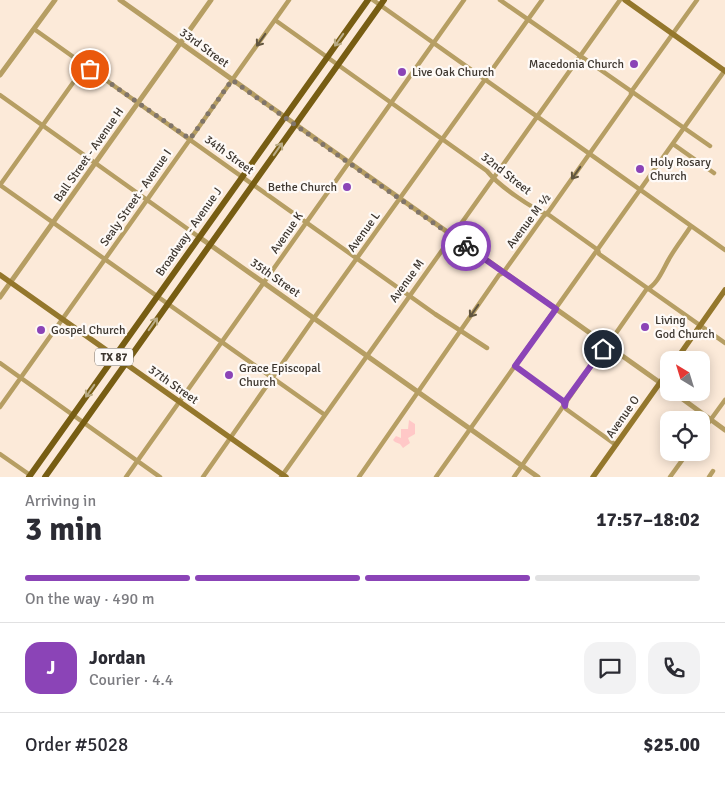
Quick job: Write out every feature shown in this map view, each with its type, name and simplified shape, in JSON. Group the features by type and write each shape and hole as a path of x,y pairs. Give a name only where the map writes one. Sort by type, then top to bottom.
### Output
{"main road":[{"name":"Broadway - Avenue J","path":"30,476 368,0"},
{"path":"625,0 725,70"},
{"name":"Broadway - Avenue J","path":"45,477 382,3"},
{"name":"37th Street","path":"0,275 283,476"},
{"path":"682,351 725,290"},
{"name":"Avenue O","path":"593,477 660,383"}],"street":[{"path":"0,75 55,0"},
{"name":"33rd Street","path":"120,0 660,383"},
{"name":"Ball Street - Avenue H","path":"0,298 211,0"},
{"name":"Sealy Street - Avenue I","path":"0,407 289,0"},
{"path":"373,0 382,3 433,43 725,250"},
{"name":"Avenue K","path":"126,477 464,0"},
{"path":"500,0 710,146"},
{"name":"Avenue L","path":"203,477 314,318 542,0"},
{"name":"Avenue M","path":"283,476 366,355 620,0"},
{"name":"Avenue M ½","path":"359,477 499,275 590,154 631,95 631,92 697,0"},
{"name":"32nd Street","path":"275,20 487,171 492,178 598,250 599,254 725,343"},
{"name":"34th Street","path":"34,28 409,295 487,348"},
{"path":"85,66 0,185 325,415"},
{"path":"436,477 725,70"},
{"name":"35th Street","path":"0,95 538,477"},
{"path":"673,144 714,173"},
{"path":"514,477 565,406 566,400 646,290 649,289 665,268 668,260 692,226"},
{"path":"0,363 160,477"},
{"path":"515,366 563,401 566,409 616,444"},
{"path":"711,420 725,400"},
{"path":"685,401 725,430"},
{"path":"0,454 30,476"},
{"path":"670,477 682,461"},
{"path":"709,477 713,471"}],"shaded area":[{"path":"409,420 415,424 415,434 408,438 410,443 403,448 393,440 396,436 401,438 401,429 408,429"}],"way so far":[{"path":"90,69 190,139 232,80 466,246"}],"place":[{"name":"Macedonia Church","path":"634,64"},
{"name":"Live Oak Church","path":"402,72"},
{"name":"Holy Rosary Church","path":"640,169"},
{"name":"Bethe Church","path":"347,187"},
{"name":"Living God Church","path":"645,327"},
{"name":"Gospel Church","path":"41,330"},
{"name":"Grace Episcopal Church","path":"229,375"}],"route":[{"path":"466,246 556,309 515,366 563,401 565,406 566,400 603,349"}]}
